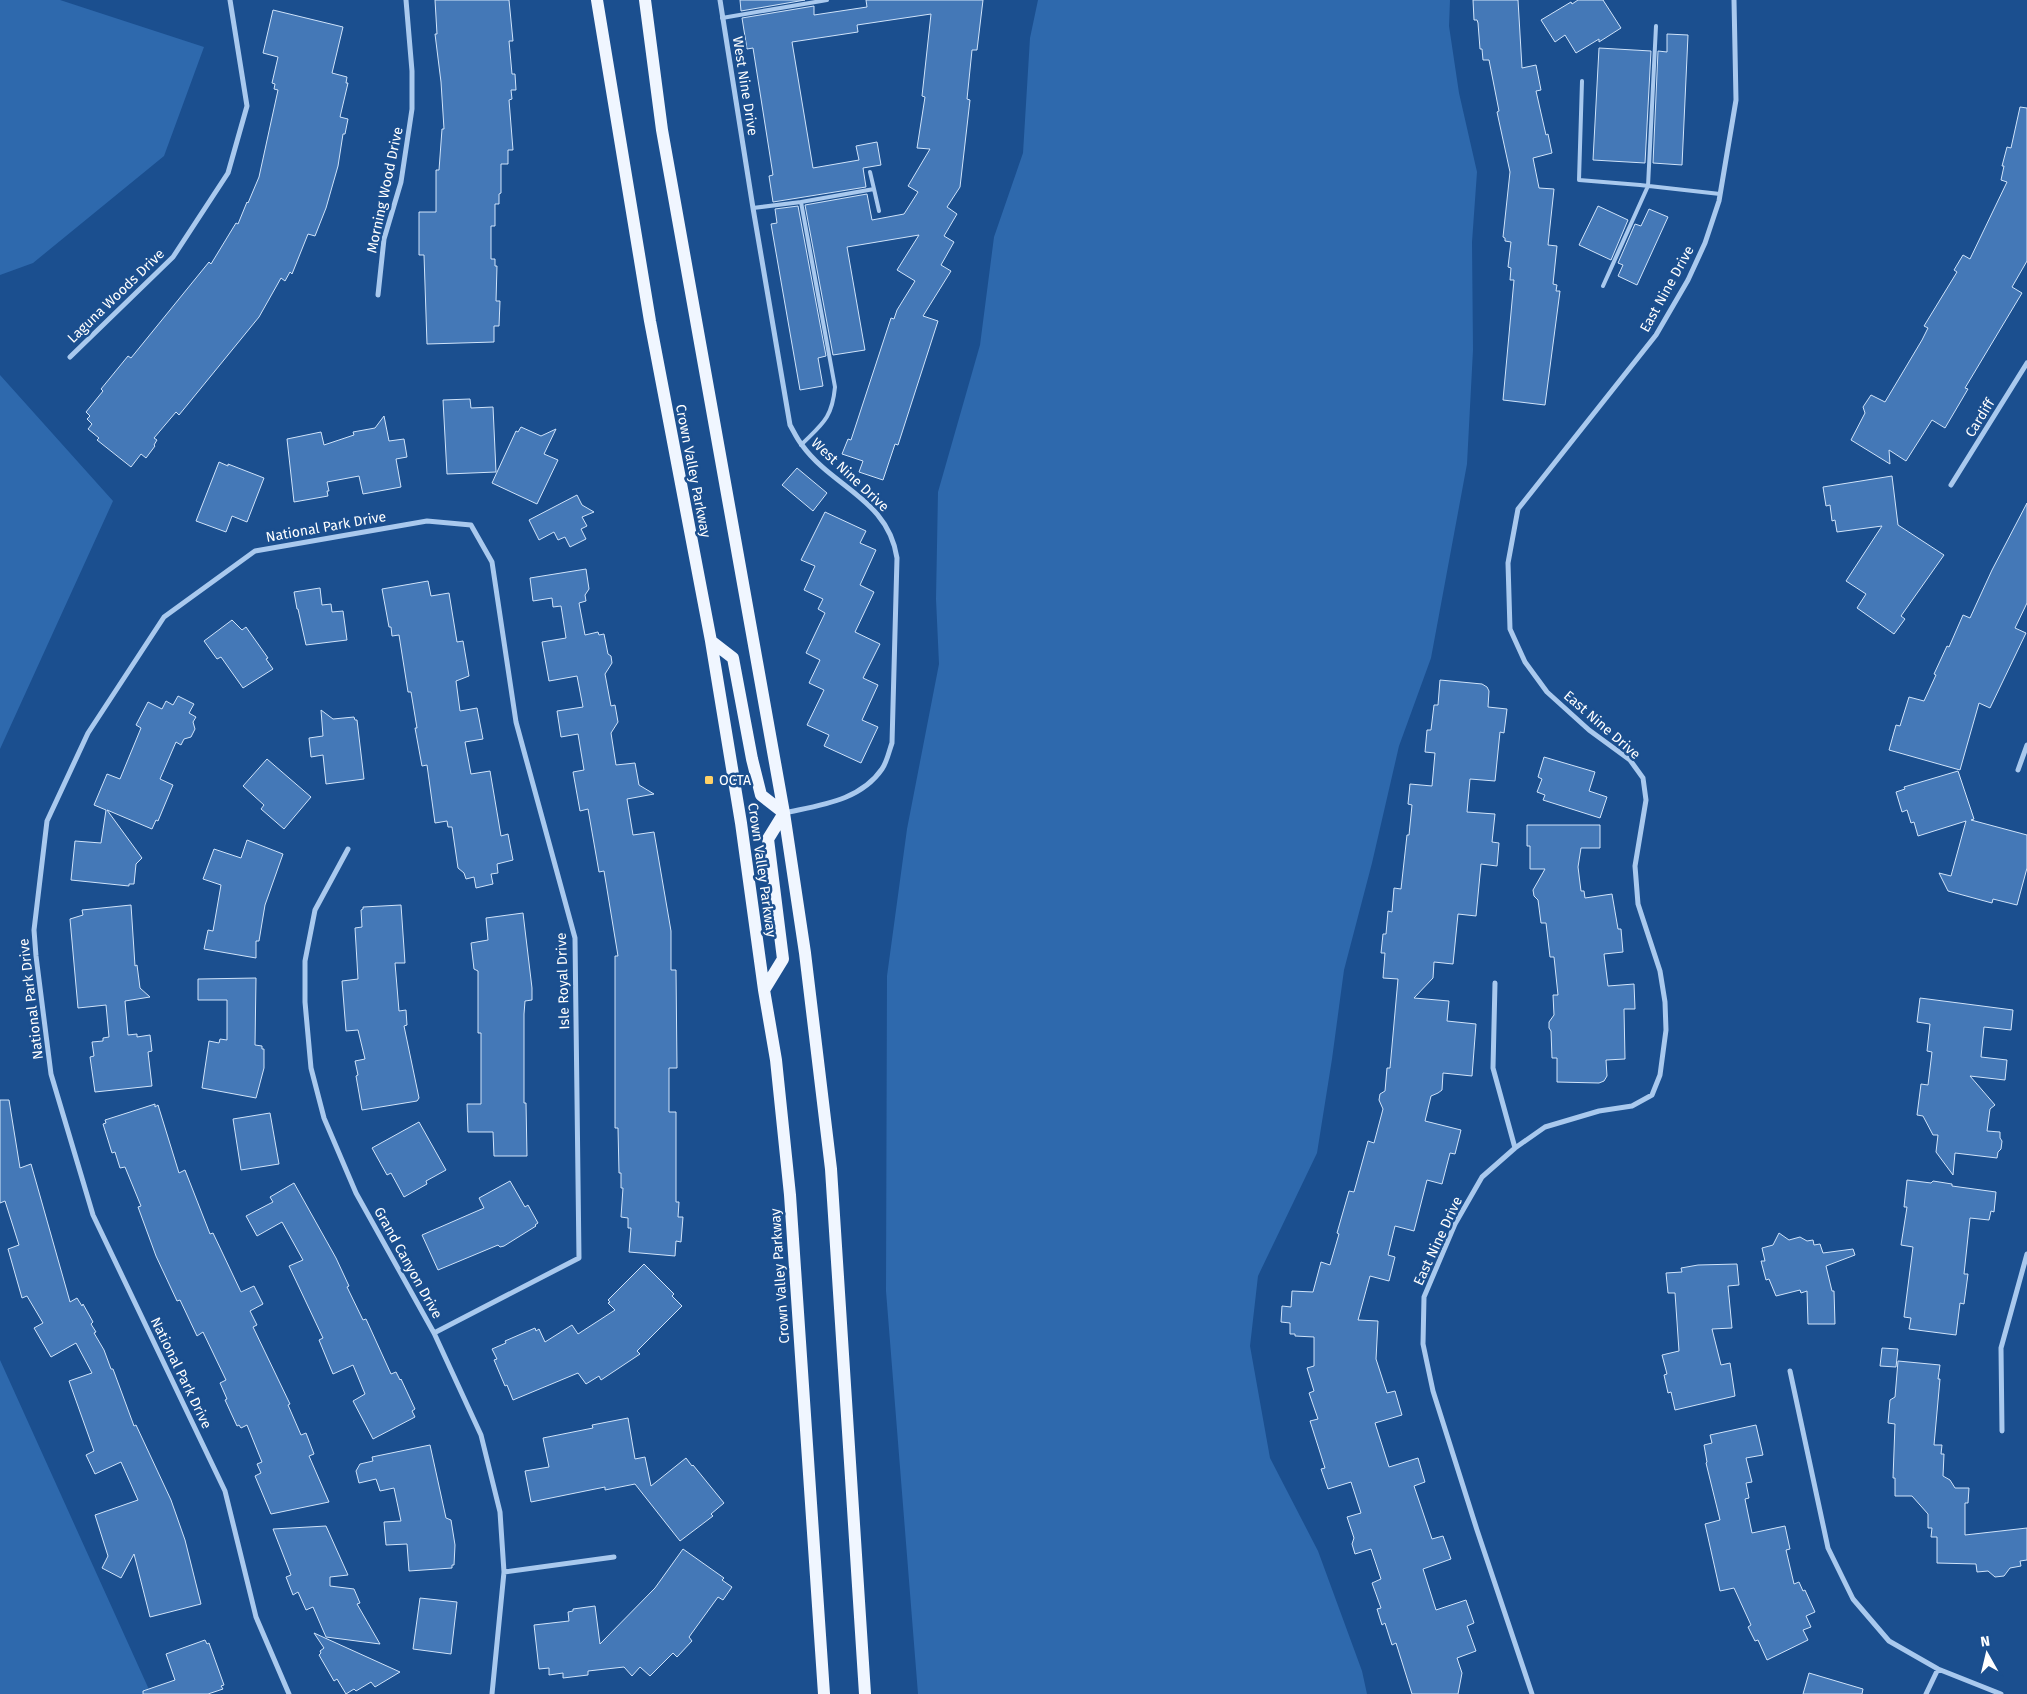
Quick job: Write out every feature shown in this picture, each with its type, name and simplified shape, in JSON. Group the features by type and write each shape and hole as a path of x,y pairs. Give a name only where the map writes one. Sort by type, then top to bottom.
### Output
{"main road":[{"name":"Crown Valley Parkway","path":"597,0 650,321 711,641 741,823 764,990 776,1060 790,1195 824,1694"},
{"path":"645,0 662,130 784,813 805,953 831,1169 865,1694"},
{"path":"711,641 733,658 752,759 761,795 784,813"},
{"path":"764,990 783,959 768,839 784,813"}],"street":[{"name":"Laguna Woods Drive","path":"70,357 173,257 228,173 247,106 230,0"},
{"name":"Morning Wood Drive","path":"378,295 384,239 401,182 412,109 412,62 406,0"},
{"name":"West Nine Drive","path":"720,0 790,425 801,445 815,459 874,509 886,525 894,542 897,558 892,743 883,768 867,786 840,800 784,813"},
{"name":"East Nine Drive","path":"1532,1694 1476,1530 1432,1391 1423,1344 1424,1297 1455,1224 1482,1177 1515,1148 1545,1127 1599,1111 1632,1106 1652,1095 1660,1075 1666,1030 1665,1002 1660,971 1638,904 1635,866 1646,800 1644,778 1630,760 1589,730 1547,692 1525,662 1510,629 1508,563 1518,509 1656,335 1688,280 1705,243 1720,194 1736,100 1734,0"},
{"name":"Cardiff","path":"1951,485 2027,363"},
{"name":"National Park Drive","path":"290,1694 256,1617 225,1491 93,1215 51,1074 34,930 47,821 88,733 164,616 255,551 427,521 471,525"},
{"name":"Isle Royal Drive","path":"434,1333 579,1258 575,938 516,722 492,562 471,525"},
{"path":"2018,770 2027,745"},
{"name":"Grand Canyon Drive","path":"348,849 315,910 304,961 305,1002 311,1068 324,1118 356,1193 434,1333 481,1435 500,1512 504,1572 492,1694"},
{"path":"1496,983 1493,1068 1515,1148"},
{"path":"2002,1430 2001,1348 2027,1254"},
{"path":"1790,1371 1828,1548 1853,1600 1889,1640 1938,1669 2001,1694"},
{"path":"504,1572 614,1557"},
{"path":"1926,1694 1938,1669"}],"lane":[{"path":"722,18 827,0"},
{"path":"1603,286 1648,186 1656,26"},
{"path":"1582,82 1579,180 1720,194"},
{"path":"870,172 879,211"},
{"path":"753,208 801,202 874,189"},
{"path":"801,202 835,387 833,404 827,419 801,445"}],"shaded area":[{"path":"0,0 60,0 204,47 164,156 33,263 0,275"},
{"path":"1038,0 1450,0 1449,26 1459,93 1477,172 1472,242 1473,350 1467,464 1431,658 1399,746 1372,863 1344,970 1317,1153 1258,1276 1250,1346 1270,1458 1318,1551 1362,1671 1367,1694 918,1694 886,1291 887,976 907,829 939,664 936,599 938,492 980,345 994,237 1023,153 1030,38"},
{"path":"0,375 113,501 0,749"},
{"path":"0,1360 151,1694 0,1694"}],"building":[{"path":"435,0 509,0 513,41 509,41 512,74 515,74 516,90 511,90 512,99 509,100 513,150 508,150 508,164 501,164 501,193 499,194 499,204 495,204 495,226 491,226 491,259 495,259 495,266 497,266 496,301 500,301 499,326 494,326 494,342 427,344 424,255 419,255 419,212 436,212 436,170 439,170 442,129 444,129 435,34 437,34"},
{"path":"740,0 805,0 741,11"},
{"path":"866,0 983,0 977,50 972,50 967,99 970,100 960,187 947,207 957,214 944,236 954,242 941,265 951,271 923,316 938,321 898,445 895,444 883,480 859,472 863,461 842,454 848,439 851,440 891,318 894,319 897,310 915,281 897,270 919,235 847,247 865,350 833,355 805,205 867,194 872,220 904,214 918,192 908,186 930,149 917,148 925,97 922,96 931,14 857,25 858,32 792,42 813,168 859,160 856,146 877,142 881,165 863,168 866,187 773,202 769,176 773,175 753,48 747,49 742,18 814,6 814,15 867,7"},
{"path":"1473,0 1518,0 1522,68 1536,65 1541,90 1536,91 1552,153 1533,158 1539,188 1554,189 1548,245 1557,246 1553,284 1557,285 1556,291 1560,291 1545,405 1503,400 1514,280 1510,280 1511,268 1508,267 1511,242 1505,241 1503,237 1510,172 1497,112 1499,111 1489,60 1483,60 1482,49 1480,49 1478,23 1477,20 1474,20"},
{"path":"1578,0 1603,0 1621,28 1599,42 1599,39 1576,53 1565,35 1555,42 1541,20 1571,2 1572,4"},
{"path":"273,10 343,27 332,73 347,77 346,83 348,83 340,117 348,119 345,134 343,134 338,166 326,208 315,236 308,234 292,274 290,272 285,281 281,278 259,317 179,415 176,412 154,438 157,440 155,446 146,458 141,454 131,467 97,440 99,438 88,429 92,424 87,419 90,416 86,412 103,391 101,389 128,356 131,358 209,262 211,264 236,223 238,224 248,203 259,177 278,90 274,89 275,84 272,83 278,57 263,53"},
{"path":"1667,34 1688,35 1682,165 1653,163 1658,51 1667,52"},
{"path":"1599,48 1651,51 1645,163 1593,160"},
{"path":"2020,107 2027,108 2027,261 2012,287 2022,293 1965,388 1968,389 1945,428 1932,420 1906,461 1889,450 1890,464 1851,440 1865,413 1863,407 1871,395 1885,402 1922,340 1928,328 1924,326 1957,272 1954,270 1963,255 1970,259 2007,182 2001,180 2004,166 2002,166 2007,147 2011,148"},
{"path":"798,206 826,356 818,358 823,386 800,390 771,224 777,223 775,209"},
{"path":"1598,206 1628,220 1611,260 1579,245"},
{"path":"1649,209 1668,217 1637,285 1618,276 1623,265 1618,263 1635,224 1641,226"},
{"path":"470,399 471,408 493,407 496,472 447,474 443,400"},
{"path":"384,416 389,441 404,439 407,457 396,459 401,487 363,494 359,476 327,482 328,496 294,502 287,439 321,432 324,445 354,435 353,432 375,428"},
{"path":"521,427 541,436 556,429 544,454 558,460 537,504 492,483 516,431 518,432"},
{"path":"219,462 264,478 247,522 232,516 226,532 196,521"},
{"path":"797,468 827,493 813,511 782,485"},
{"path":"1892,476 1898,525 1944,555 1901,616 1905,619 1894,634 1857,608 1866,594 1846,581 1882,526 1837,532 1835,520 1832,521 1830,505 1826,506 1823,487"},
{"path":"577,495 582,505 594,512 582,517 587,526 581,529 586,539 570,547 565,537 558,540 554,532 539,540 529,520"},
{"path":"2027,503 2027,603 2015,628 2026,633 1990,708 1979,703 1960,770 1889,750 1896,725 1900,726 1909,697 1924,701 1936,675 1934,674 1947,646 1949,647 1963,615 1970,618 1992,570"},
{"path":"825,512 866,531 860,543 876,550 860,585 874,592 855,632 880,644 863,678 878,685 862,720 878,727 861,763 824,746 829,735 807,725 824,690 809,683 820,660 806,653 825,613 818,609 823,599 804,590 815,566 801,560"},
{"path":"586,569 589,589 585,595 586,601 579,603 585,635 598,632 599,635 604,634 608,654 611,656 612,663 605,674 611,706 615,705 618,722 611,733 616,765 635,763 639,785 654,794 627,799 633,835 654,832 671,931 671,970 676,970 677,1068 669,1068 669,1112 676,1112 676,1202 679,1202 678,1217 683,1217 681,1242 676,1241 675,1256 629,1252 631,1228 628,1228 628,1218 621,1217 623,1188 621,1188 621,1173 619,1173 618,1128 615,1128 615,956 618,956 604,871 599,872 588,809 580,811 573,772 584,770 578,734 561,737 557,711 583,707 577,676 549,681 542,642 566,638 561,606 553,607 552,598 533,601 530,578"},
{"path":"428,581 431,596 449,593 457,642 463,641 469,676 456,681 460,711 477,708 483,739 465,742 471,774 490,771 501,836 508,834 513,860 497,864 498,873 491,874 493,884 476,888 474,877 466,879 464,873 458,868 452,827 448,827 447,821 435,823 427,765 422,766 411,692 408,692 399,635 392,636 382,589"},
{"path":"320,588 322,605 331,604 332,612 343,611 347,640 306,645 294,592"},
{"path":"232,620 242,630 246,627 268,658 266,659 273,669 243,688 221,657 217,659 204,641"},
{"path":"1440,680 1482,684 1489,691 1488,707 1507,709 1504,733 1500,732 1495,781 1470,779 1467,812 1495,814 1492,842 1499,843 1497,866 1481,864 1476,916 1458,914 1453,964 1434,962 1433,978 1414,998 1449,1001 1447,1021 1476,1024 1472,1076 1443,1073 1442,1090 1431,1096 1425,1121 1461,1130 1455,1154 1450,1153 1442,1184 1427,1180 1414,1231 1395,1226 1388,1255 1395,1257 1389,1281 1370,1276 1358,1320 1378,1321 1376,1359 1387,1393 1395,1391 1402,1415 1375,1423 1389,1467 1418,1458 1425,1482 1414,1486 1432,1539 1443,1536 1451,1559 1423,1569 1436,1610 1466,1600 1474,1623 1467,1626 1476,1651 1457,1658 1462,1673 1458,1694 1412,1694 1396,1643 1392,1645 1385,1623 1382,1625 1377,1609 1381,1608 1372,1583 1381,1579 1371,1549 1355,1554 1352,1544 1354,1538 1347,1517 1361,1513 1351,1482 1328,1489 1321,1469 1325,1468 1310,1421 1318,1419 1309,1393 1314,1391 1307,1368 1314,1366 1314,1337 1290,1334 1290,1323 1281,1322 1282,1306 1291,1307 1292,1291 1313,1292 1321,1262 1330,1265 1349,1191 1354,1192 1368,1141 1374,1143 1383,1109 1379,1100 1380,1094 1385,1091 1387,1068 1390,1068 1398,979 1383,978 1385,953 1381,953 1383,934 1386,934 1388,911 1392,912 1394,888 1401,889 1412,805 1408,804 1410,784 1432,786 1435,753 1425,752 1427,730 1431,730 1434,705 1438,705"},
{"path":"178,696 194,704 189,713 196,717 193,722 195,729 191,737 184,739 181,745 176,742 160,779 173,785 158,821 156,820 152,829 107,810 142,858 136,864 134,884 129,884 129,886 71,880 75,841 101,843 106,810 94,805 107,774 120,779 141,728 136,725 148,702 162,709 166,701 173,705"},
{"path":"321,710 333,719 354,717 357,720 364,779 326,784 323,755 311,757 309,738 323,736"},
{"path":"1544,757 1595,772 1589,791 1607,797 1600,818 1543,800 1545,795 1537,792 1542,779 1538,777"},
{"path":"267,759 311,797 284,829 261,809 264,805 243,786"},
{"path":"1958,771 1974,819 1971,820 2027,835 2027,868 2017,905 1993,899 1992,903 1948,891 1939,873 1951,876 1966,821 1918,836 1914,822 1911,823 1907,810 1902,812 1896,792 1905,789 1904,787"},
{"path":"1527,825 1600,825 1600,848 1581,848 1578,867 1581,891 1584,891 1585,898 1612,894 1618,929 1621,929 1623,952 1604,954 1608,986 1634,984 1635,1009 1624,1009 1625,1059 1606,1060 1607,1076 1604,1081 1599,1083 1557,1082 1557,1058 1552,1058 1551,1031 1549,1028 1549,1022 1554,1015 1553,995 1558,995 1554,957 1550,957 1546,923 1541,923 1538,900 1534,896 1533,890 1545,869 1530,869 1530,846 1527,846"},
{"path":"247,840 283,854 265,905 259,941 256,941 256,958 204,949 208,930 213,931 221,885 203,879 214,849 241,858"},
{"path":"131,905 135,966 137,965 140,988 150,997 125,1001 128,1035 137,1034 137,1037 150,1035 152,1051 148,1052 152,1086 95,1092 90,1057 94,1056 92,1042 103,1041 103,1038 109,1037 106,1005 78,1008 70,919 83,915 82,910"},
{"path":"401,905 405,963 395,963 399,1011 406,1010 407,1025 404,1026 419,1098 417,1101 362,1110 355,1061 365,1059 358,1030 346,1031 342,981 358,979 355,928 362,927 361,910 363,907"},
{"path":"523,913 532,988 532,1000 525,1001 524,1014 524,1103 526,1103 527,1156 494,1156 493,1132 468,1132 467,1104 481,1104 481,1033 478,1033 478,971 474,969 471,943 488,940 486,918"},
{"path":"256,978 255,1045 262,1046 262,1049 264,1049 264,1068 256,1098 202,1088 209,1041 219,1043 220,1039 227,1040 227,1000 198,1000 198,979"},
{"path":"1920,998 2013,1010 2011,1030 1984,1027 1981,1057 2007,1060 2005,1080 1970,1076 1995,1105 1990,1109 1987,1131 2000,1132 2001,1149 1998,1152 1997,1158 1955,1153 1953,1175 1936,1152 1938,1135 1933,1135 1923,1116 1917,1115 1921,1084 1928,1085 1932,1052 1927,1051 1930,1024 1917,1022"},
{"path":"0,1100 9,1100 20,1168 31,1164 70,1302 77,1298 82,1306 83,1304 93,1322 91,1324 96,1332 94,1333 104,1350 111,1369 113,1369 134,1426 136,1425 171,1500 185,1540 201,1604 150,1617 134,1554 121,1578 102,1568 108,1556 95,1515 138,1500 121,1462 95,1474 86,1455 94,1451 69,1381 92,1373 76,1343 51,1357 34,1328 43,1323 27,1296 22,1298 8,1249 19,1245 5,1201 0,1203"},
{"path":"155,1104 155,1107 158,1105 179,1173 185,1170 210,1234 213,1233 241,1292 254,1286 263,1304 250,1311 257,1325 253,1327 290,1404 288,1405 301,1435 306,1433 314,1454 309,1456 329,1502 271,1514 255,1476 261,1473 257,1464 262,1462 247,1425 241,1428 239,1425 237,1426 225,1400 227,1399 220,1383 226,1380 203,1332 197,1336 180,1300 177,1301 156,1256 138,1207 141,1206 125,1167 120,1168 115,1152 112,1153 103,1124 106,1123 105,1120"},
{"path":"270,1113 279,1164 241,1170 233,1119"},
{"path":"419,1122 446,1170 426,1181 427,1184 404,1197 391,1173 387,1175 372,1148"},
{"path":"1907,1180 1931,1183 1933,1181 1952,1184 1952,1186 1996,1192 1994,1212 1991,1211 1989,1220 1970,1218 1964,1274 1968,1274 1964,1304 1960,1303 1956,1335 1909,1329 1911,1318 1904,1317 1913,1247 1901,1245 1907,1207 1904,1207"},
{"path":"510,1181 525,1207 528,1205 538,1223 536,1226 504,1246 500,1247 498,1245 438,1270 422,1235 484,1208 479,1198"},
{"path":"294,1183 336,1258 349,1286 347,1287 363,1320 366,1319 391,1374 396,1372 401,1379 415,1409 412,1411 415,1417 373,1439 353,1401 365,1394 353,1365 333,1374 319,1340 323,1338 289,1266 303,1260 282,1222 257,1236 246,1216 273,1202 270,1197"},
{"path":"1779,1233 1789,1240 1800,1237 1807,1241 1813,1240 1814,1245 1820,1244 1823,1253 1853,1249 1855,1255 1826,1266 1832,1291 1834,1291 1835,1324 1808,1324 1807,1291 1801,1293 1800,1290 1776,1296 1769,1279 1766,1280 1761,1261 1765,1261 1762,1248 1773,1245"},
{"path":"644,1264 674,1294 672,1296 682,1306 637,1351 640,1354 601,1380 599,1376 586,1384 578,1373 513,1400 494,1360 497,1359 492,1349 535,1328 536,1331 539,1329 545,1342 572,1325 578,1334 615,1310 608,1303 610,1302 608,1300"},
{"path":"1737,1264 1739,1285 1728,1286 1732,1328 1712,1329 1721,1365 1730,1363 1735,1396 1675,1410 1671,1392 1668,1393 1664,1375 1667,1374 1662,1355 1679,1351 1675,1293 1668,1293 1666,1273 1682,1272 1681,1268 1698,1265"},
{"path":"1882,1348 1898,1349 1896,1367 1880,1366"},
{"path":"1898,1361 1940,1365 1934,1445 1942,1445 1941,1454 1944,1454 1943,1476 1950,1480 1955,1488 1969,1488 1968,1503 1965,1503 1965,1535 2027,1528 2027,1560 2020,1561 2021,1566 2010,1568 2004,1576 1995,1577 1988,1571 1977,1572 1976,1564 1937,1563 1937,1537 1931,1537 1932,1528 1928,1528 1928,1514 1912,1496 1895,1496 1895,1478 1893,1478 1895,1424 1888,1423 1890,1400 1895,1397"},
{"path":"628,1418 635,1459 645,1457 651,1486 686,1458 724,1503 711,1514 713,1516 680,1541 635,1484 605,1490 605,1487 531,1502 525,1471 549,1467 543,1438 593,1428 592,1425"},
{"path":"1756,1425 1763,1455 1746,1458 1752,1482 1746,1483 1749,1498 1745,1499 1752,1533 1785,1526 1790,1549 1786,1550 1794,1584 1799,1582 1803,1591 1805,1590 1815,1612 1806,1616 1811,1627 1803,1630 1808,1640 1767,1660 1758,1640 1755,1641 1748,1627 1751,1625 1734,1588 1720,1591 1705,1524 1720,1520 1706,1463 1704,1445 1712,1443 1710,1435"},
{"path":"430,1445 446,1518 451,1520 455,1545 454,1565 452,1565 452,1568 409,1571 407,1544 386,1545 384,1522 401,1521 394,1488 380,1491 376,1479 359,1483 356,1471 360,1464 373,1461 372,1457"},
{"path":"326,1526 348,1575 330,1577 330,1586 354,1589 360,1603 357,1604 380,1644 326,1637 313,1607 306,1610 298,1592 293,1595 286,1577 291,1575 273,1529"},
{"path":"683,1549 724,1578 722,1580 732,1587 723,1600 718,1597 689,1637 692,1641 677,1657 673,1653 650,1676 640,1667 632,1676 624,1667 588,1671 588,1675 563,1678 563,1673 549,1675 549,1668 539,1669 534,1625 569,1621 568,1612 573,1611 573,1609 595,1606 600,1644 655,1588"},
{"path":"420,1598 457,1602 451,1654 413,1649"},
{"path":"314,1633 400,1672 375,1687 371,1682 356,1691 354,1689 346,1694 337,1679 334,1681 319,1655 320,1651 324,1648"},
{"path":"205,1640 207,1644 209,1643 224,1685 221,1686 223,1689 208,1694 143,1694 143,1691 175,1680 166,1654"},
{"path":"1809,1673 1863,1689 1862,1694 1803,1694"}],"place":[{"name":"OCTA","path":"709,780"}]}
